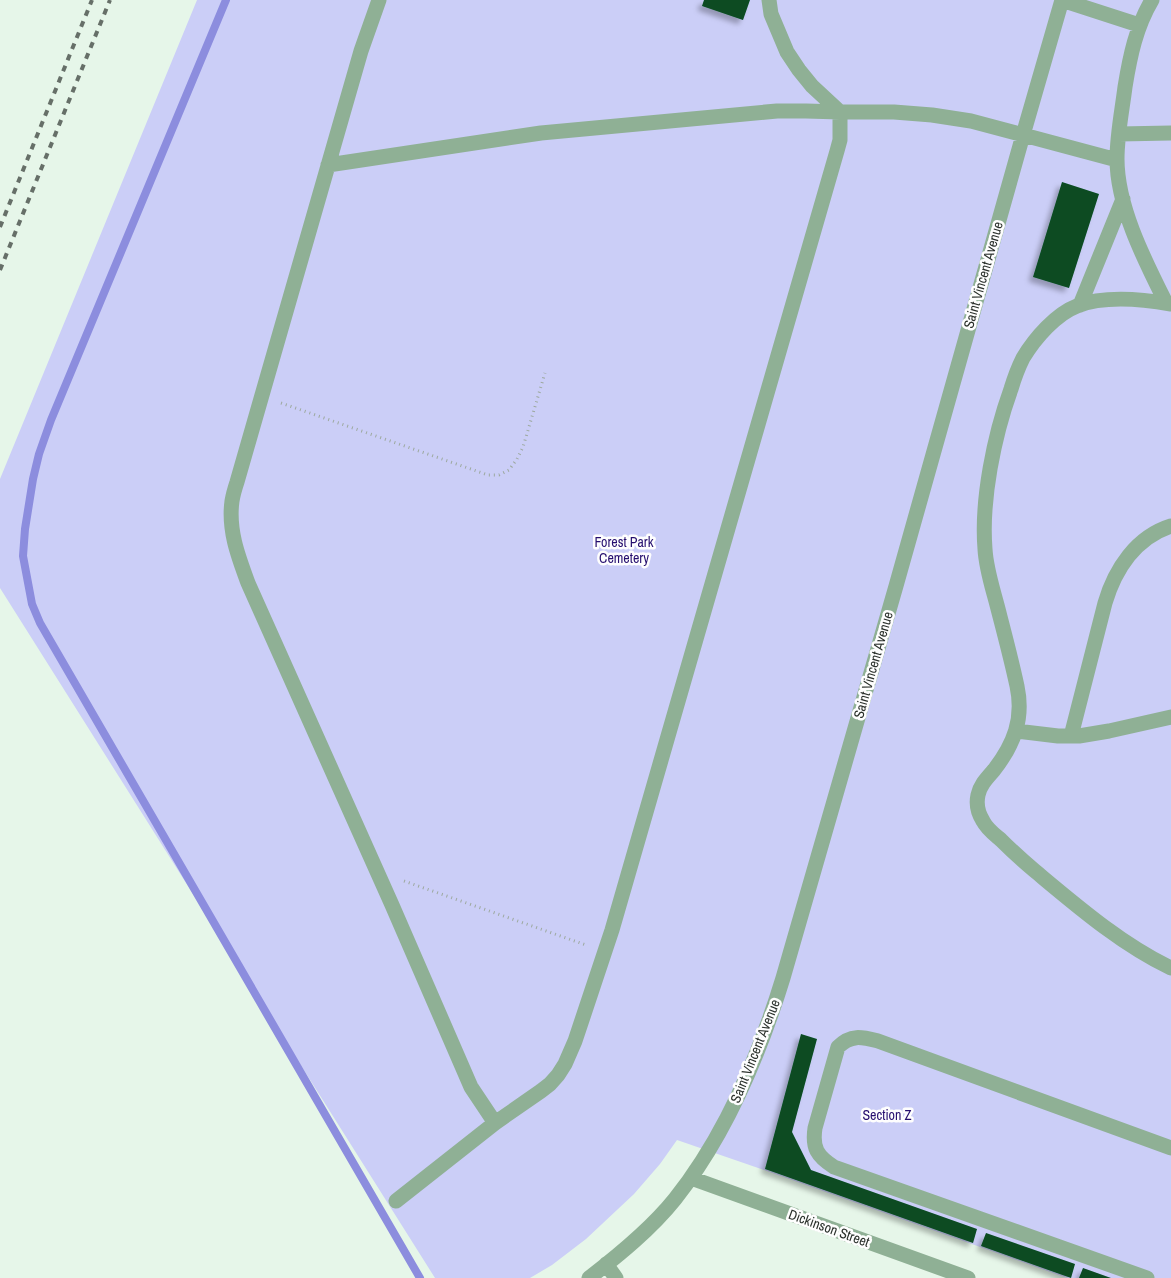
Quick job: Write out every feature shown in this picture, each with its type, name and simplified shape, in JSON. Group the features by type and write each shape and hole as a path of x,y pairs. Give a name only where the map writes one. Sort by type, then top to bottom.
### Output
{"street":[{"path":"379,0 367,32 232,501 232,532 248,583 471,1087 496,1124"},
{"path":"396,1201 550,1084 565,1064 575,1041 604,952 840,140 840,112 812,86 786,52 770,14 769,0"},
{"path":"1062,0 1139,25"},
{"name":"Saint Vincent Avenue","path":"589,1278 642,1234 675,1200 712,1144 734,1103 757,1052 775,1003 896,586 1062,0"},
{"path":"1152,0 1139,25 1133,43 1119,134 1117,160 1123,199 1136,239 1168,304"},
{"path":"328,165 531,134 777,111 894,112 932,115 971,121 1117,160"},
{"path":"1119,134 1171,133"},
{"path":"1080,305 1123,199"},
{"path":"1168,304 1145,299 1129,299 1101,301 1076,306 1053,322 1034,342 1018,368 998,427 989,475 984,519 985,551 990,579 1020,698 1018,724 1010,748 979,789 977,804 988,829 1020,858 1079,907 1132,946 1171,968"},
{"path":"1071,736 1109,589 1128,555 1157,531 1171,526"},
{"path":"1016,731 1040,735 1089,735 1171,717"},
{"path":"1147,1278 834,1167 826,1162 816,1150 815,1128 838,1047 848,1040 861,1038 878,1041 1171,1148"},
{"name":"Dickinson Street","path":"691,1178 968,1278"},
{"path":"606,1264 616,1278"}],"path":[{"path":"262,396 488,475 499,475 509,470 523,447 545,373"},
{"path":"377,872 604,952"}],"green space":[{"name":"Forest Park Cemetery","path":"197,0 1171,0 1171,1278 1067,1278 677,1140 660,1164 634,1194 586,1239 552,1265 530,1278 435,1278 0,588 0,479"}],"building":[{"path":"704,0 750,0 743,20 702,6"},
{"path":"1062,182 1099,194 1069,288 1033,277"},
{"path":"801,1034 817,1039 792,1132 811,1170 977,1229 973,1243 765,1169"},
{"path":"986,1233 1075,1264 1071,1278 981,1246"},
{"path":"1083,1268 1111,1278 1079,1278"}],"waterway":[{"path":"226,0 51,420 39,454 33,479 23,556 32,604 40,623 420,1278"}],"railway":[{"path":"0,227 92,0"},
{"path":"0,270 110,0"}],"park label":[{"name":"Section Z","path":"887,1115"}]}
